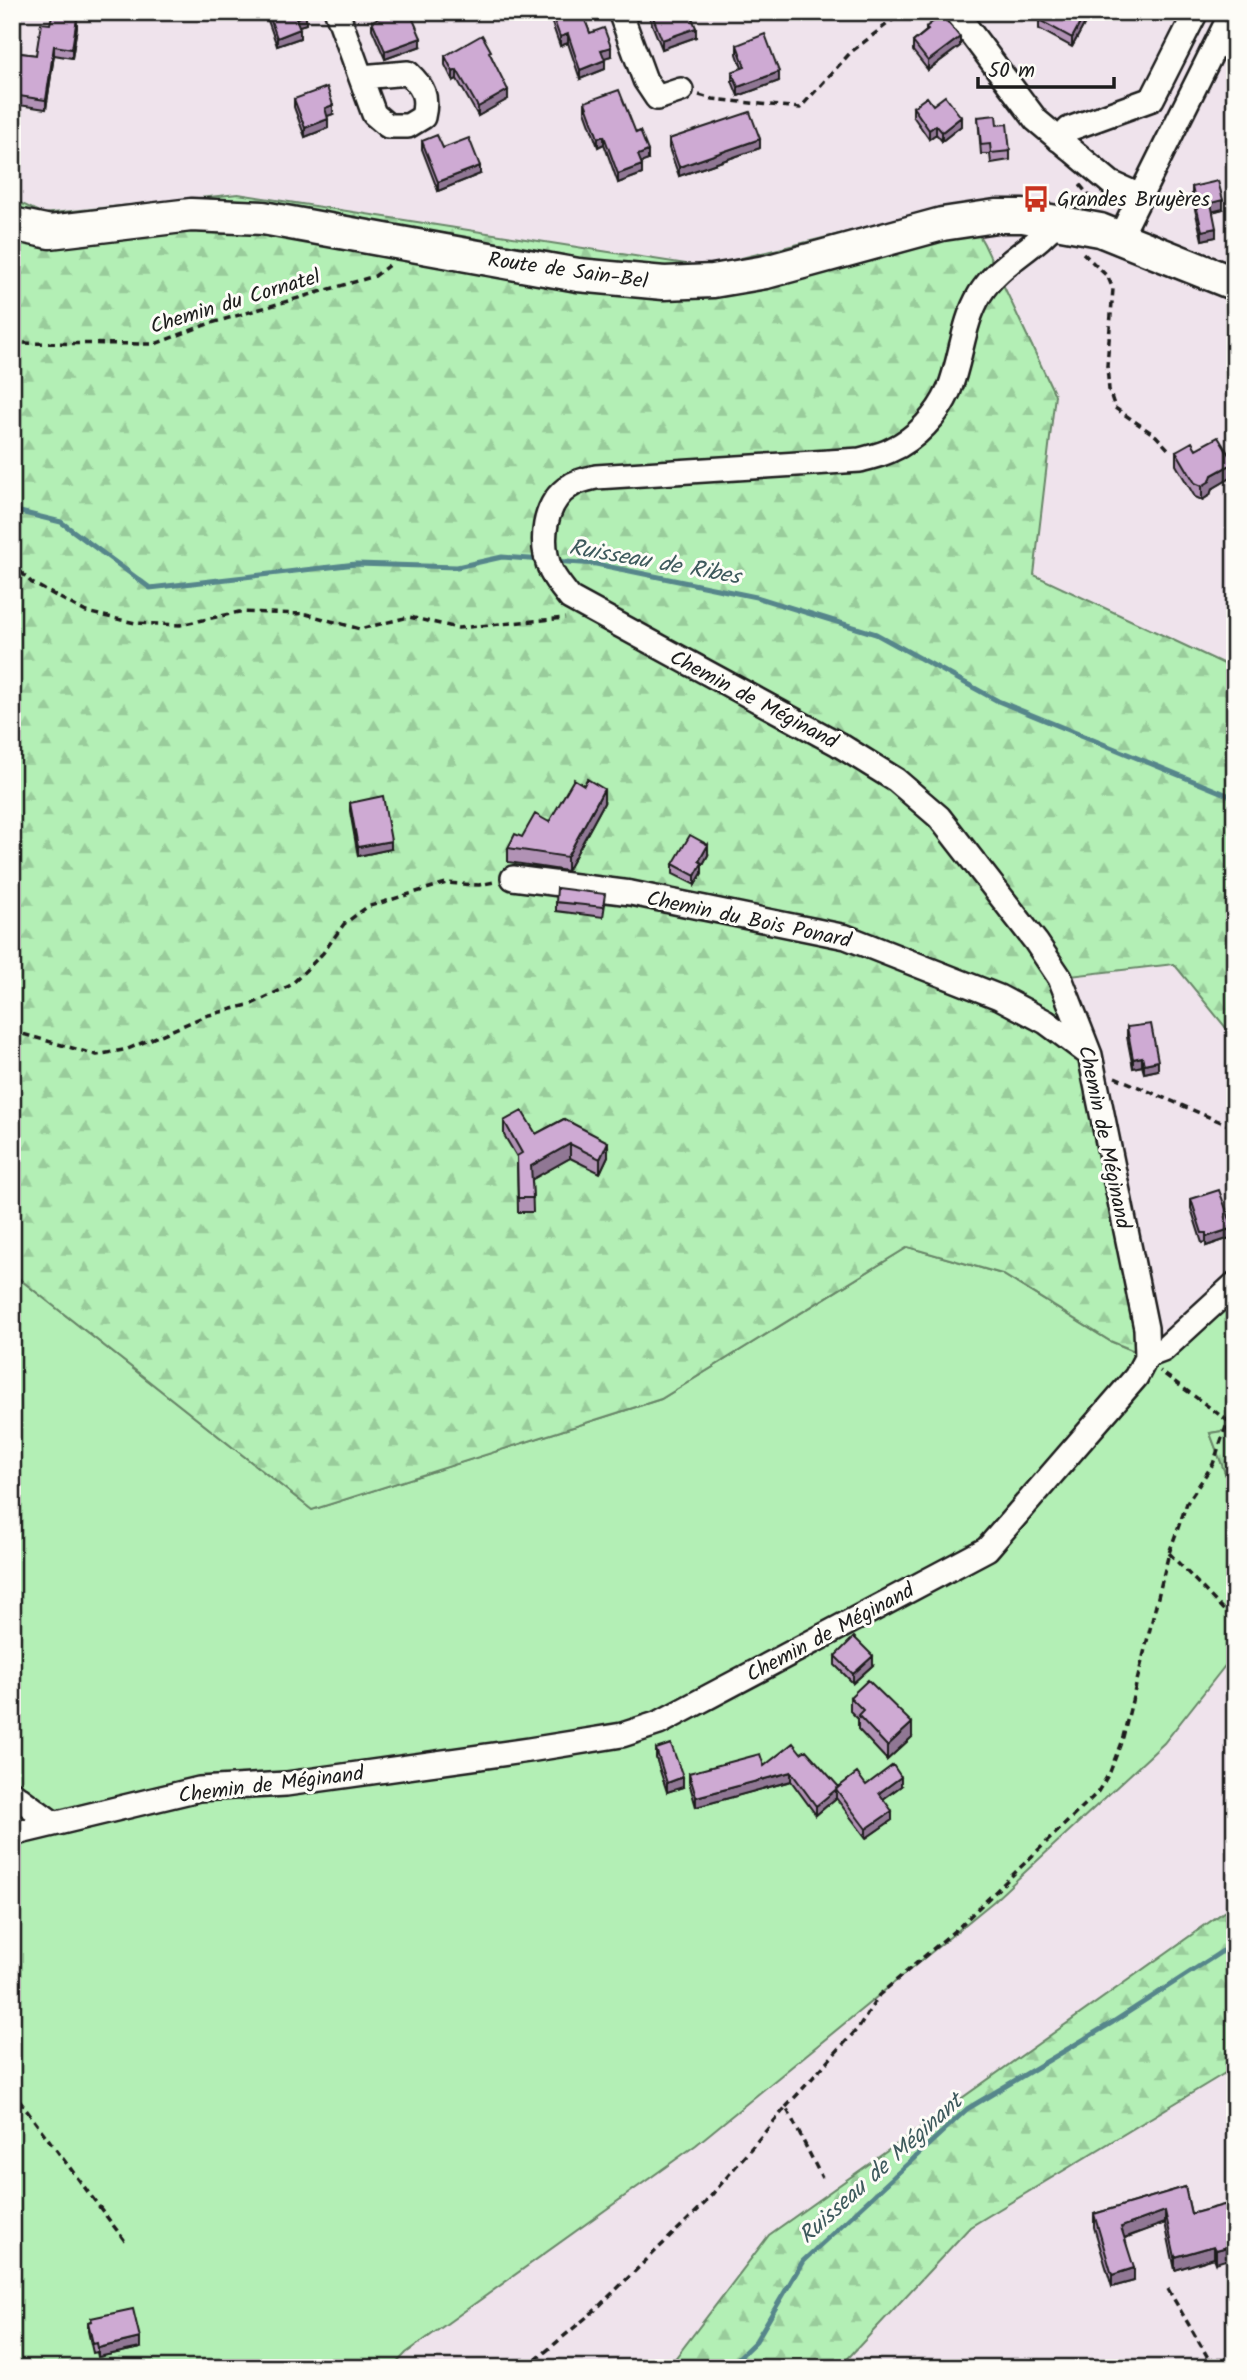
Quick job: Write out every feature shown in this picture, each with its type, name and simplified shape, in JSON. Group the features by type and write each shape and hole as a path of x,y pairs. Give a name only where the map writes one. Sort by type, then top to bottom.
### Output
{"main road":[{"name":"Route de Sain-Bel","path":"12,224 50,232 191,215 263,218 578,275 664,283 713,281 766,272 942,224 1009,215 1057,220 1100,230 1235,284"}],"street":[{"path":"337,12 361,78"},
{"path":"620,12 645,79 657,98 681,90"},
{"path":"955,12 1036,120 1111,183 1140,196"},
{"path":"1059,140 1069,129 1152,99 1196,12"},
{"path":"1120,237 1232,12"},
{"name":"Chemin de Méginand","path":"12,1834 199,1789 286,1784 528,1751 622,1735 659,1723 987,1549 1136,1377 1147,1356 1146,1328 1090,1055 1060,978 1036,942 939,817 897,780 838,744 570,598 558,584 548,560 545,526 554,500 570,485 596,477 860,460 891,450 916,433 935,415 949,389 965,326 982,292 1001,269 1045,236 1057,220"},
{"name":"Chemin du Bois Ponard","path":"513,878 631,893 846,937 999,997 1046,1022 1090,1055"},
{"path":"1147,1356 1163,1350 1235,1284"},
{"path":"12,1793 53,1823"}],"path":[{"path":"681,90 713,99 800,108 851,52 903,12"},
{"path":"1057,220 1067,239 1108,276 1112,289 1107,366 1109,390 1115,408 1156,436 1171,452"},
{"name":"Chemin du Cornatel","path":"12,343 155,344 208,324 375,276 412,246"},
{"path":"12,563 32,583 86,612 135,623 180,625 239,612 306,614 360,629 409,617 458,628 599,615"},
{"path":"12,1031 97,1055 128,1049 205,1016 252,1004 291,985 323,953 344,924 367,907 446,883 479,885 513,878"},
{"path":"1090,1055 1117,1079 1235,1128"},
{"path":"526,2368 594,2311 705,2203 786,2107 860,2026 878,1995 960,1926 1097,1793 1110,1772 1123,1737 1169,1552 1187,1503 1213,1464 1227,1422 1157,1369 1147,1356"},
{"path":"1169,1552 1235,1622"},
{"path":"12,2091 125,2241"},
{"path":"786,2107 822,2178"},
{"path":"1168,2289 1214,2368"}],"green space":[{"path":"238,194 705,267 961,204 984,244 1055,395 1034,575 1235,669 1235,1039 1174,964 1061,977 1090,1055 1147,1356 1110,1341 1002,1274 908,1247 661,1399 312,1510 12,1273 12,199 43,214"},
{"path":"908,1247 1002,1274 1110,1341 1146,1356 1235,1283 1235,1429 1210,1433 1235,1499 1235,1653 1164,1743 994,1901 696,2145 406,2353 392,2368 12,2368 12,1273 312,1510 661,1399"},
{"path":"1235,1429 1235,1499 1210,1433"},
{"path":"1235,1904 1235,2067 970,2227 839,2368 668,2368 769,2235"}],"building":[{"path":"53,12 70,12 69,17 77,18 72,49 54,46 46,100 12,95 12,52 36,55 41,23 50,24"},
{"path":"268,12 305,12 306,15 296,18 300,29 277,38"},
{"path":"392,12 410,12 421,38 385,51 372,21"},
{"path":"551,12 582,12 590,33 604,28 611,47 601,50 605,60 580,70 568,34 560,37"},
{"path":"651,12 690,12 696,28 662,40"},
{"path":"1044,12 1086,12 1072,38 1039,20"},
{"path":"942,15 960,37 928,61 913,42 928,30 926,27"},
{"path":"765,34 779,72 738,87 732,72 745,67 737,45"},
{"path":"482,35 508,90 478,107 457,70 453,72 445,56"},
{"path":"327,87 333,105 325,108 328,119 305,128 294,99"},
{"path":"619,90 636,133 640,131 648,151 638,155 642,165 618,174 604,136 598,138 585,102"},
{"path":"945,96 961,117 942,132 936,125 929,130 913,107 927,97 933,105"},
{"path":"750,112 760,139 679,167 669,139"},
{"path":"996,115 997,125 1007,124 1010,151 991,153 990,144 981,145 978,117"},
{"path":"437,135 443,148 469,138 480,166 438,182 422,141"},
{"path":"1218,181 1223,200 1211,203 1216,228 1202,231 1192,187"},
{"path":"1218,437 1234,463 1212,475 1210,481 1202,486 1195,483 1176,451 1192,442 1196,449"},
{"path":"574,779 584,785 587,779 604,789 567,857 508,848 515,834 522,837 535,814 549,822"},
{"path":"383,796 391,841 358,847 350,803"},
{"path":"690,835 708,845 699,861 702,863 695,876 673,864"},
{"path":"557,888 605,894 603,907 556,902"},
{"path":"1151,1024 1158,1061 1144,1064 1142,1057 1133,1059 1127,1027"},
{"path":"522,1111 536,1134 564,1119 608,1142 600,1159 570,1144 531,1166 533,1198 518,1198 517,1156 522,1153 504,1121"},
{"path":"1219,1190 1233,1228 1206,1237 1206,1233 1202,1233 1191,1199"},
{"path":"854,1637 873,1656 853,1674 835,1656"},
{"path":"868,1680 912,1723 887,1746 858,1715 863,1710 850,1697"},
{"path":"793,1743 801,1753 806,1750 839,1787 816,1806 791,1772 696,1797 689,1773 760,1754 764,1766"},
{"path":"671,1744 683,1777 667,1783 656,1749"},
{"path":"893,1765 901,1777 879,1793 892,1811 866,1829 836,1789 857,1773 866,1785"},
{"path":"1185,2187 1191,2214 1235,2202 1235,2245 1216,2250 1214,2246 1175,2257 1165,2211 1121,2227 1134,2268 1112,2275 1094,2214"},
{"path":"133,2309 140,2338 98,2348 97,2343 93,2344 88,2322 92,2321 91,2318"}],"waterway":[{"name":"Ruisseau de Ribes","path":"12,510 61,522 150,588 356,564 457,567 502,557 543,560"},
{"name":"Ruisseau de Ribes","path":"553,561 596,564 756,597 876,634 998,701 1235,798"},
{"name":"Ruisseau de Méginant","path":"728,2368 756,2341 803,2261 967,2109 1113,2022 1235,1943"}],"place":[{"name":"Grandes Bruyères","path":"1036,199"}]}
